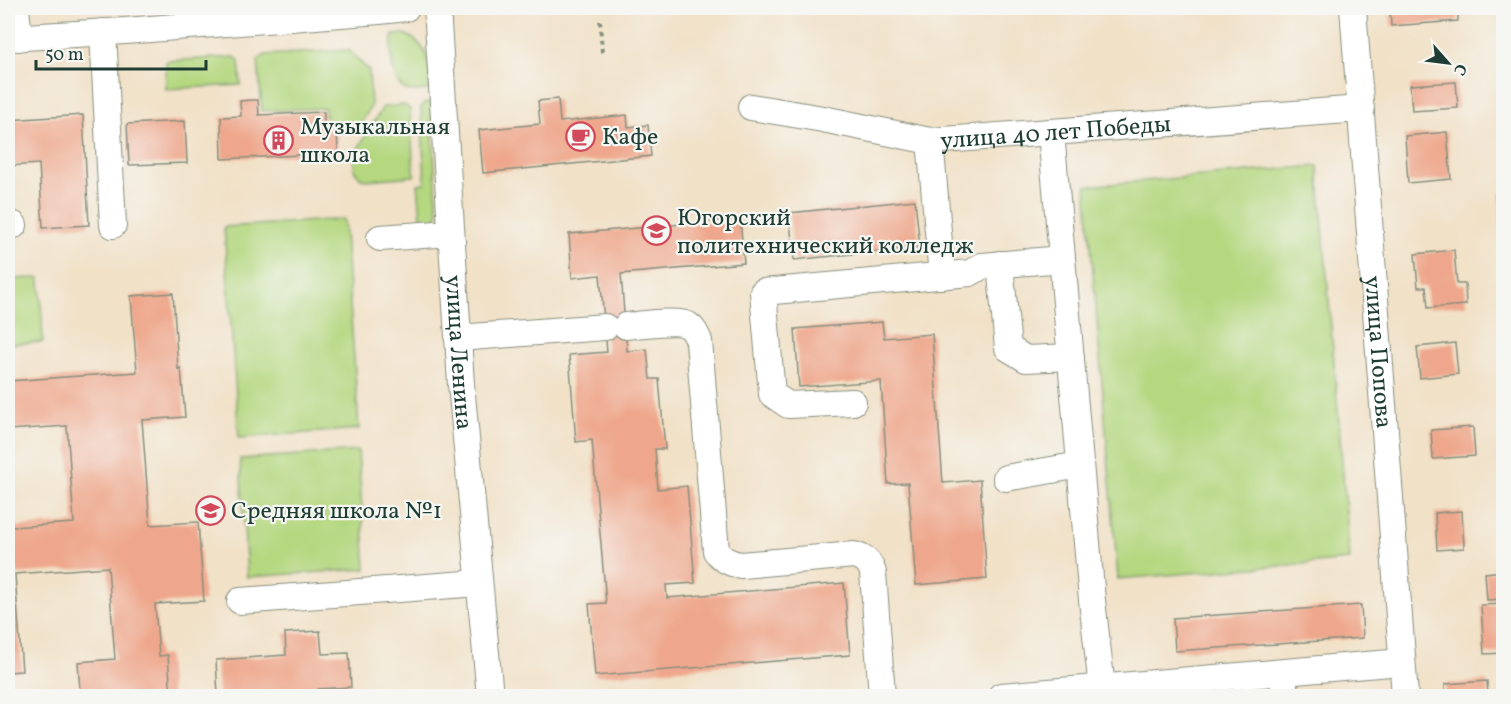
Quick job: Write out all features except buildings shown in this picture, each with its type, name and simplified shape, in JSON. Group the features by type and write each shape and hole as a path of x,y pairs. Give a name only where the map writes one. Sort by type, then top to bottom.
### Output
{"street":[{"path":"16,8 13,38 406,8"},
{"name":"улица Ленина","path":"437,8 461,384 490,696"},
{"name":"улица Попова","path":"1353,8 1405,696"},
{"path":"103,32 113,225"},
{"name":"улица 40 лет Победы","path":"751,107 930,141 1361,109"},
{"path":"1051,132 1092,600 1102,688"},
{"path":"930,141 942,276"},
{"path":"380,238 451,233"},
{"path":"853,402 788,405 772,394 763,292 970,273 982,266 1062,259"},
{"path":"1000,264 1008,348 1026,359 1071,357"},
{"path":"458,338 677,322 687,324 695,332 699,341 716,551 730,563 741,565 854,555 864,558 870,564 873,573 882,696"},
{"path":"1006,478 1080,465"},
{"path":"240,601 479,583"},
{"path":"1001,696 1102,688 1284,685 1402,662"}],"path":[{"path":"600,21 602,53"}],"green space":[{"path":"405,34 420,44 424,50 429,64 431,89 407,90 397,81 392,66 393,35"},
{"path":"349,50 369,71 371,106 357,131 345,123 326,123 325,108 262,111 258,60 265,55"},
{"path":"235,57 239,62 241,85 166,89 166,61"},
{"path":"431,102 438,217 430,222 423,221 421,217 418,184 425,183 421,107"},
{"path":"405,105 410,109 414,176 366,180 361,178 354,170 354,155 383,107"},
{"path":"1318,166 1350,560 1118,579 1086,186"},
{"path":"344,219 359,429 239,438 224,227"},
{"path":"40,278 43,342 8,344 8,279"},
{"path":"358,451 366,569 247,577 240,459"}],"place":[{"name":"Кафе","path":"581,136"},
{"name":"Музыкальная школа","path":"279,140"},
{"name":"Югорский политехнический колледж","path":"656,231"},
{"name":"Средняя школа №1","path":"210,510"}]}
